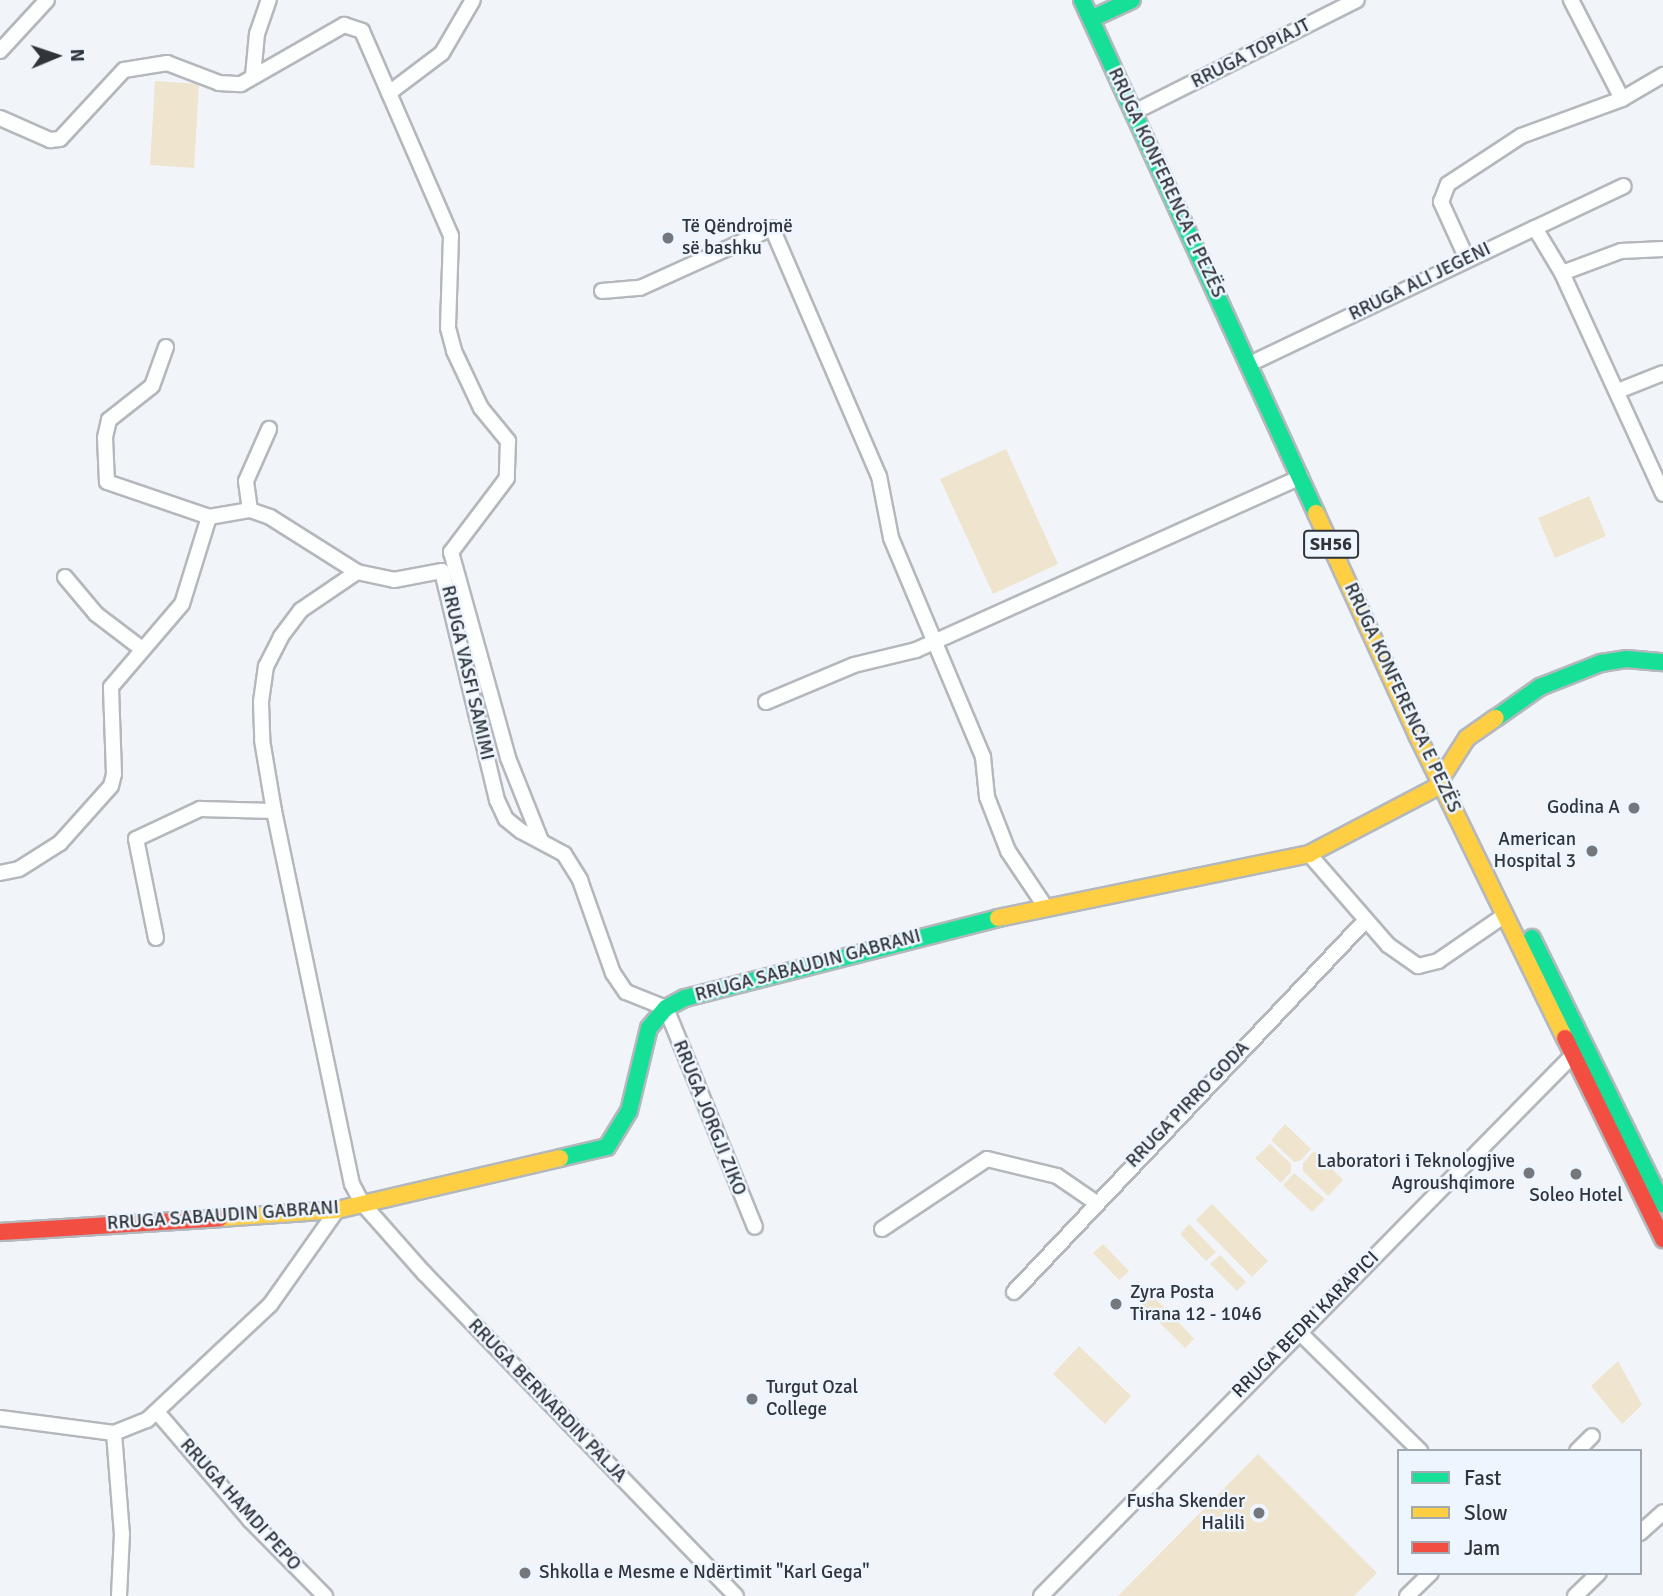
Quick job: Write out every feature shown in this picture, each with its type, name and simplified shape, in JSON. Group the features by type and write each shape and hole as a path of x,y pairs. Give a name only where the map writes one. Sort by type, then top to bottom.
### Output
{"main road":[{"name":"RRUGA KONFERENCA E PEZËS","path":"1082,0 1096,11 1144,107 1505,915 1663,1238"},
{"path":"1096,11 1132,0"},
{"name":"RRUGA KONFERENCA E PEZËS","path":"1096,11 1301,477 1443,774 1663,1204"},
{"name":"RRUGA SABAUDIN GABRANI","path":"0,1232 337,1210 607,1147 629,1111 649,1028 666,1008 741,983 1045,906 1309,853 1402,809 1443,774 1467,738 1493,718 1574,671 1626,659 1663,662"}],"street":[{"path":"0,51 47,0"},
{"path":"253,76 257,34 269,0"},
{"path":"389,93 442,52 473,0"},
{"name":"RRUGA TOPIAJT","path":"1144,107 1357,0"},
{"path":"1572,0 1622,99"},
{"path":"0,118 50,140 60,139 124,70 167,63 219,83 241,84 344,25 356,26 362,31 451,236 448,328 454,351 481,408 508,441 507,478 451,552 508,758 541,841 564,854 580,880 613,973 626,992 666,1008"},
{"path":"1467,259 1441,202 1448,184 1521,136 1622,99 1663,75"},
{"name":"RRUGA ALI JEGENI","path":"1258,360 1624,186"},
{"path":"601,291 650,285 772,228 879,476 891,538 983,757 987,797 1008,851 1016,858 1045,906"},
{"path":"1535,228 1562,273 1663,494"},
{"path":"1562,273 1620,251 1663,249"},
{"path":"166,347 152,386 109,420 105,438 107,482 209,517 250,510 246,481 269,429"},
{"path":"1618,391 1663,373"},
{"path":"766,702 854,665 935,641 1301,477"},
{"name":"RRUGA VASFI SAMIMI","path":"250,510 308,537 357,572 394,580 442,571 497,800 506,819 521,831 541,841"},
{"path":"0,873 19,869 60,843 111,786 114,774 111,687 182,604 209,517"},
{"path":"357,572 301,610 266,666 262,740 274,811 352,1184 362,1203"},
{"path":"65,577 96,614 142,649"},
{"path":"156,938 136,839 200,809 274,811"},
{"path":"1309,853 1365,921 1408,963 1428,966 1505,915"},
{"name":"RRUGA PIRRO GODA","path":"1014,1292 1095,1202 1365,921"},
{"name":"RRUGA JORGJI ZIKO","path":"666,1008 755,1227"},
{"name":"RRUGA BEDRI KARAPICI","path":"1041,1596 1572,1056"},
{"path":"882,1229 987,1159 1057,1175 1095,1202"},
{"name":"RRUGA BERNARDIN PALJA","path":"362,1203 736,1596"},
{"path":"0,1418 114,1433 135,1427 158,1413 270,1305 337,1210"},
{"path":"1299,1332 1418,1449"},
{"name":"RRUGA HAMDI PEPO","path":"158,1413 250,1520 325,1596"},
{"path":"114,1433 122,1534 119,1596"},
{"path":"1579,1449 1592,1436"},
{"path":"1642,1531 1663,1511"},
{"path":"1406,1596 1429,1575"},
{"path":"1575,1596 1597,1575"}],"shaded area":[{"path":"155,81 199,84 194,168 150,165"},
{"path":"1006,449 1058,564 993,594 940,479"},
{"path":"1589,496 1606,536 1555,558 1538,518"},
{"path":"1285,1124 1311,1149 1301,1160 1294,1162 1271,1140"},
{"path":"1270,1144 1291,1164 1291,1172 1281,1183 1255,1158"},
{"path":"1314,1151 1343,1180 1328,1196 1303,1171 1303,1163"},
{"path":"1294,1173 1325,1199 1312,1212 1283,1185"},
{"path":"1212,1204 1268,1261 1252,1277 1196,1220"},
{"path":"1189,1224 1216,1252 1206,1261 1180,1234"},
{"path":"1103,1244 1129,1271 1119,1280 1093,1253"},
{"path":"1220,1255 1246,1282 1237,1291 1210,1264"},
{"path":"1138,1281 1165,1308 1155,1318 1129,1290"},
{"path":"1168,1311 1194,1339 1185,1348 1158,1321"},
{"path":"1079,1346 1131,1396 1105,1424 1053,1374"},
{"path":"1618,1361 1642,1405 1622,1424 1591,1386"},
{"name":"Fusha Skender Halili","path":"1258,1454 1377,1573 1354,1596 1118,1596"}],"traffic: fast":[{"path":"1082,0 1316,513"},
{"path":"1091,19 1132,0"},
{"path":"1496,718 1540,687 1601,663 1626,659 1663,662"},
{"path":"560,1158 607,1147 629,1111 649,1028 666,1008 685,998 998,918"},
{"path":"1532,938 1663,1204"}],"traffic: slow":[{"path":"1316,513 1417,735 1565,1038"},
{"path":"998,918 1309,854 1435,788 1467,738 1496,718"},
{"path":"220,1218 337,1210 560,1158"}],"traffic: jam":[{"path":"1565,1038 1663,1239"},
{"path":"0,1232 220,1218"}],"place":[{"name":"Të Qëndrojmë së bashku","path":"668,238"},
{"name":"Godina A","path":"1634,808"},
{"name":"American Hospital 3","path":"1592,851"},
{"name":"Laboratori i Teknologjive Agroushqimore","path":"1529,1173"},
{"name":"Soleo Hotel","path":"1576,1174"},
{"name":"Zyra Posta Tirana 12 - 1046","path":"1116,1304"},
{"name":"Turgut Ozal College","path":"752,1399"},
{"name":"Fusha Skender Halili","path":"1259,1513"},
{"name":"Shkolla e Mesme e Ndërtimit \"Karl Gega\"","path":"525,1573"}]}
